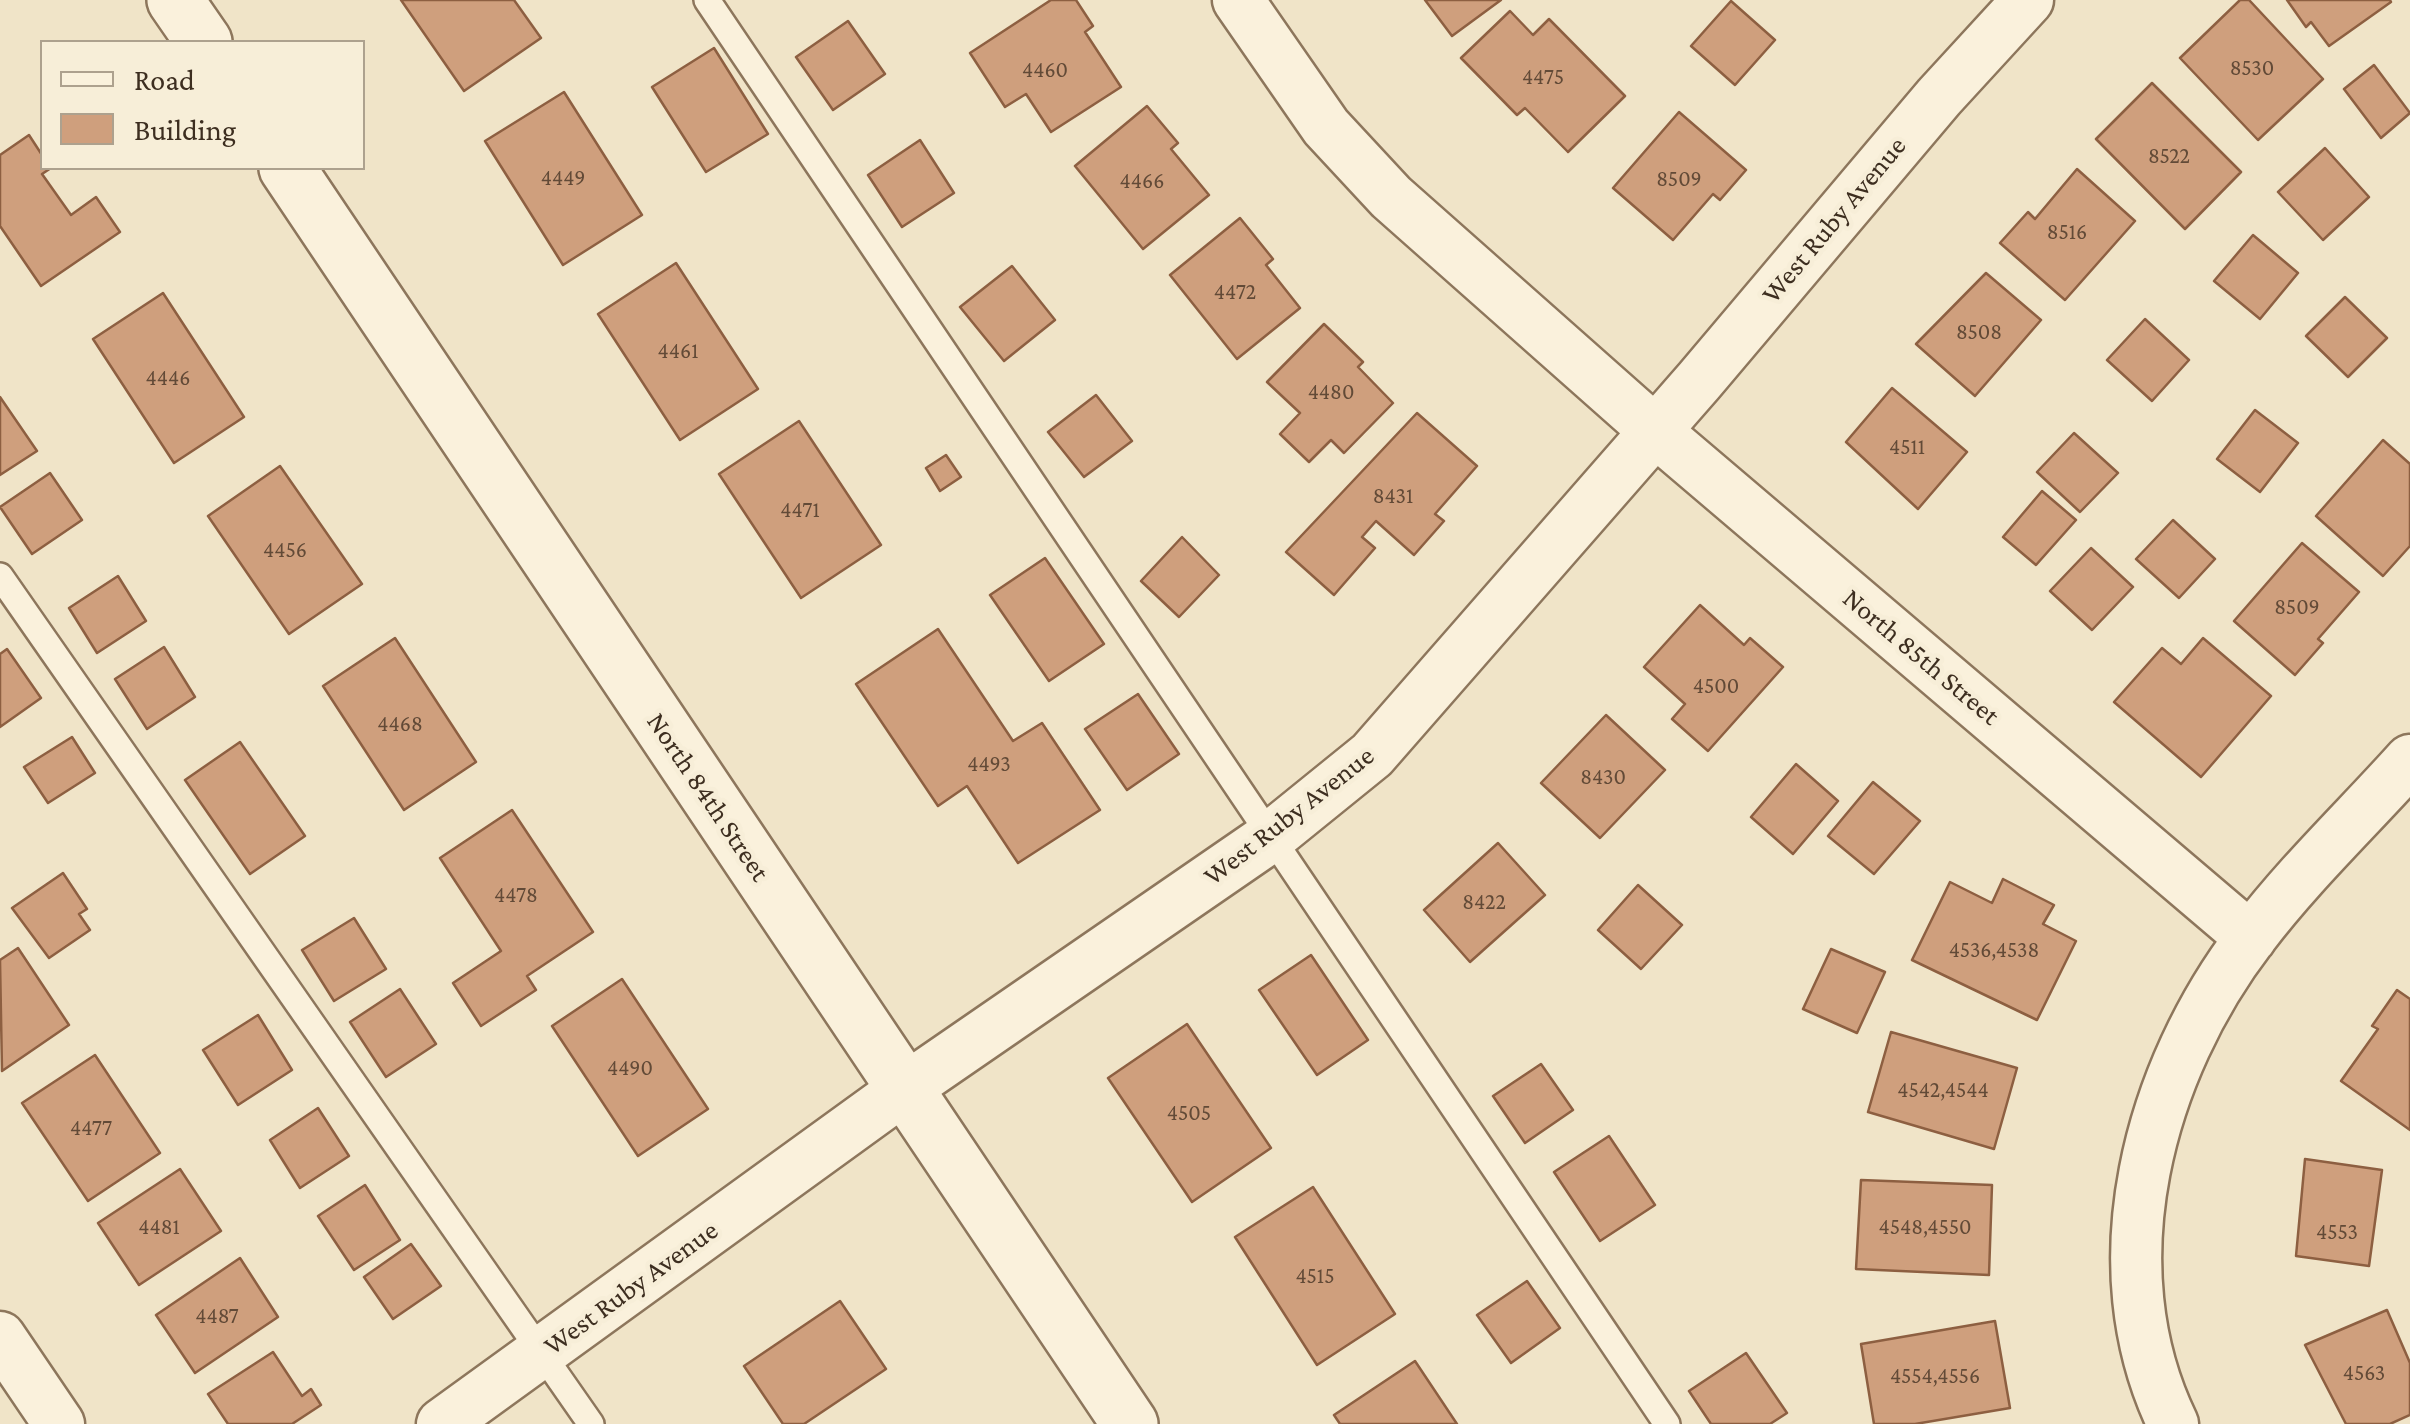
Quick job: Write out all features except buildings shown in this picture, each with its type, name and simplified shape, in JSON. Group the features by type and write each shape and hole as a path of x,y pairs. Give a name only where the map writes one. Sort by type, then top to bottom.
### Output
{"street":[{"path":"176,0 203,40"},
{"name":"North 85th Street","path":"1238,0 1326,127 1391,197 1654,430 2250,938"},
{"name":"West Ruby Avenue","path":"442,1424 904,1090 1272,836 1372,755 1939,97 2028,0"},
{"name":"North 84th Street","path":"288,170 1130,1424"},
{"path":"2173,1424 2141,1337 2136,1267 2141,1186 2156,1114 2198,1026 2250,938 2410,760"},
{"path":"0,1337 59,1424"}],"lane":[{"path":"707,0 1667,1424"},
{"path":"0,576 592,1424"}]}
